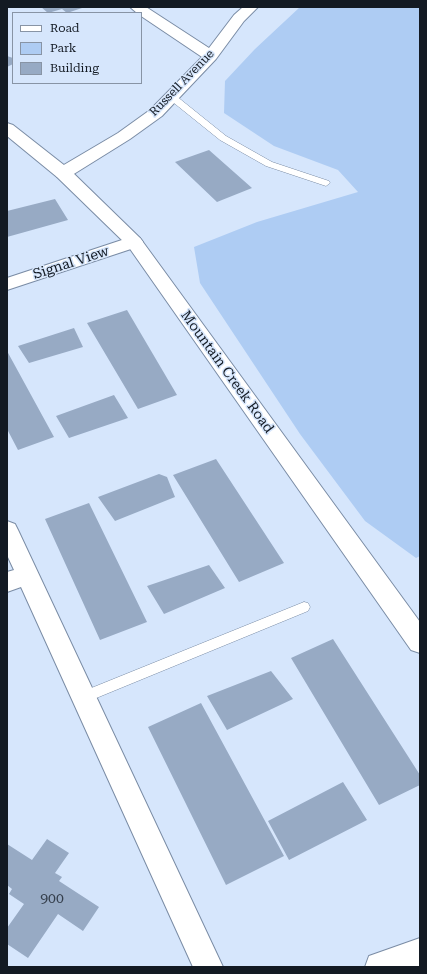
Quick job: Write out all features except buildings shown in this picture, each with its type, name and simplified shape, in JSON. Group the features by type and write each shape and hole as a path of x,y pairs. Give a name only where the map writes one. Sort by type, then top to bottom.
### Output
{"street":[{"path":"137,7 211,56"},
{"name":"Russell Avenue","path":"62,173 124,136 156,113 211,56 239,18 251,7"},
{"name":"Mountain Creek Road","path":"7,128 62,173 134,242 420,642"},
{"name":"Signal View","path":"7,284 134,242"},
{"path":"7,530 17,578 84,697 208,967"},
{"path":"380,967 420,953"}],"lane":[{"path":"172,97 223,138 269,164 326,183"},
{"path":"84,697 304,607"}],"green space":[{"path":"300,7 420,7 420,556 416,558 365,521 300,434 200,283 194,247 257,222 358,192 338,170 274,146 224,113 225,81 255,49"}]}
